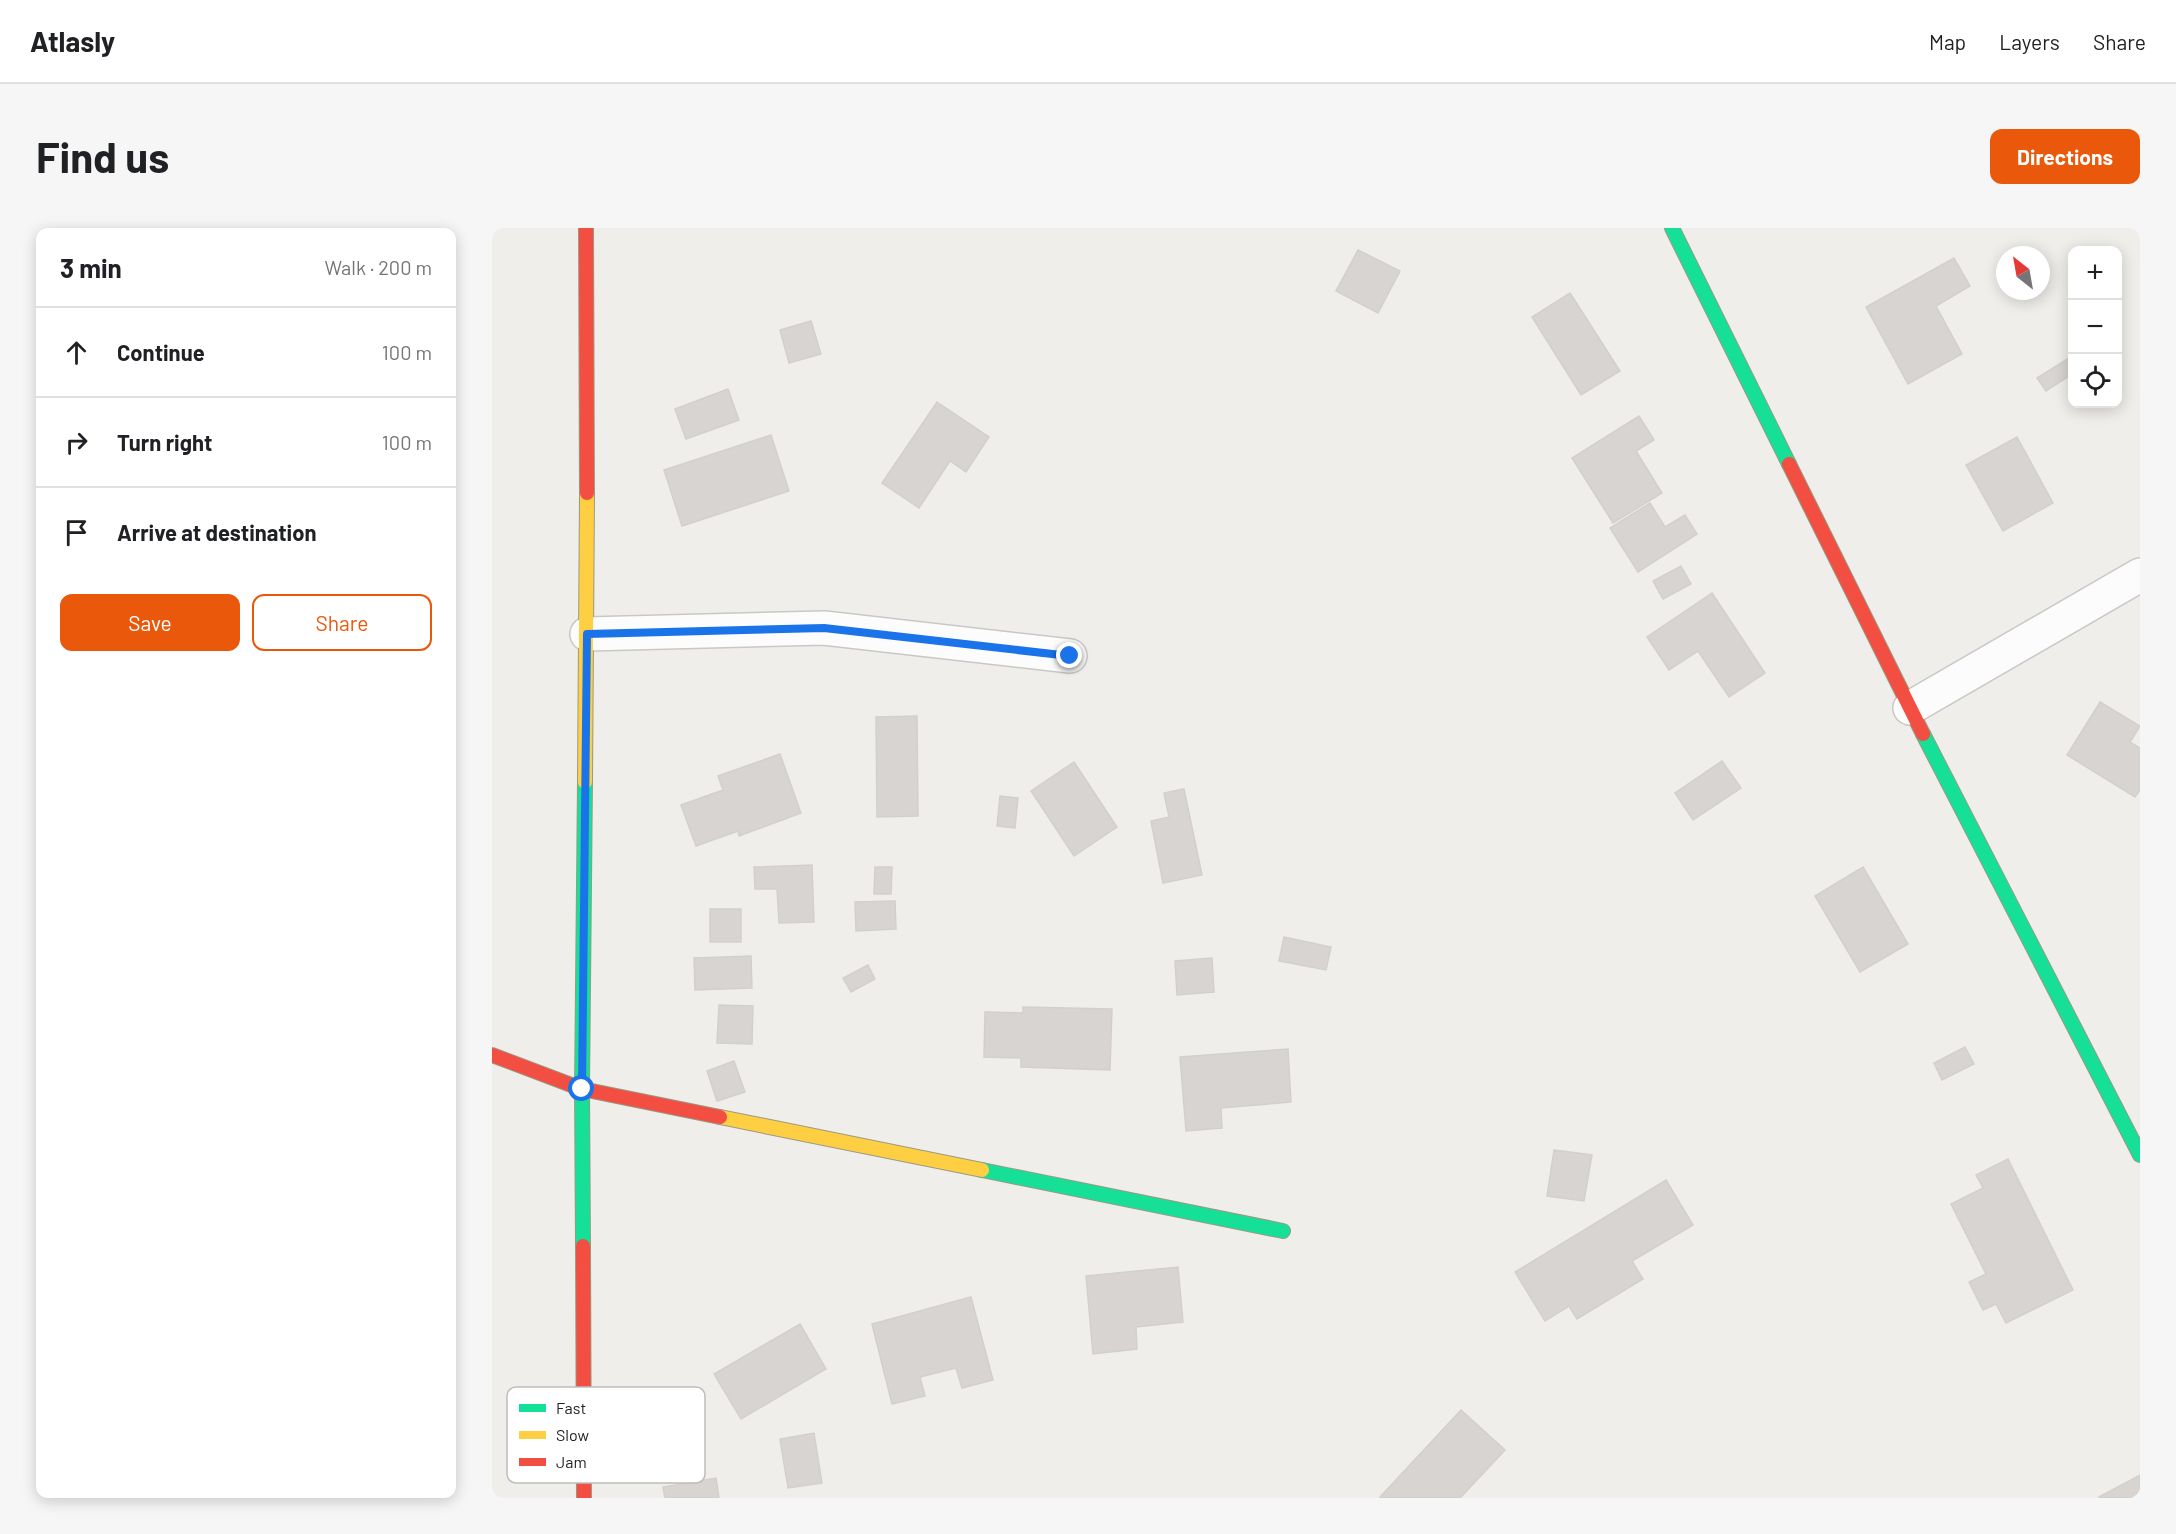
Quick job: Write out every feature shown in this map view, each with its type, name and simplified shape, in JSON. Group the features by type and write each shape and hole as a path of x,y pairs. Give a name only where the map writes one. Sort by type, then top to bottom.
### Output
{"street":[{"path":"583,1387 582,1089 587,634 586,228"},
{"path":"1672,228 1910,708 2140,1155"},
{"path":"1910,708 2140,575"},
{"path":"587,634 824,628 1070,656"},
{"path":"492,1054 582,1089 1282,1231"},
{"path":"584,1483 584,1498"}],"building":[{"path":"1358,250 1400,271 1378,313 1336,291"},
{"path":"1954,258 1970,286 1936,306 1962,354 1908,384 1866,307"},
{"path":"1570,293 1620,371 1581,395 1532,317"},
{"path":"811,321 821,354 789,363 780,330"},
{"path":"2068,359 2068,377 2046,391 2037,378"},
{"path":"728,389 739,420 686,439 675,409"},
{"path":"937,402 989,437 966,472 950,461 919,508 882,483"},
{"path":"1639,416 1654,440 1636,451 1662,493 1613,523 1572,458"},
{"path":"771,435 789,491 682,526 664,470"},
{"path":"2017,437 2053,503 2003,531 1966,465"},
{"path":"1650,503 1665,527 1685,515 1697,534 1638,572 1610,528"},
{"path":"1681,566 1691,584 1663,599 1653,581"},
{"path":"1712,593 1765,673 1729,697 1698,651 1669,670 1647,637"},
{"path":"2100,702 2140,726 2130,742 2140,748 2140,790 2135,797 2067,755"},
{"path":"917,716 918,816 877,817 876,717"},
{"path":"780,754 801,813 739,836 738,831 696,846 681,805 723,790 718,776"},
{"path":"1722,761 1741,788 1693,820 1675,793"},
{"path":"1074,762 1117,827 1074,856 1031,791"},
{"path":"1184,789 1202,875 1163,883 1151,821 1169,817 1164,793"},
{"path":"1000,796 1018,798 1015,828 997,826"},
{"path":"812,865 814,922 779,923 777,889 755,889 754,867"},
{"path":"875,867 892,867 891,894 874,894"},
{"path":"1863,867 1908,944 1860,972 1815,896"},
{"path":"895,901 896,929 856,931 855,902"},
{"path":"710,909 741,909 741,942 710,942"},
{"path":"1284,937 1331,947 1326,970 1279,961"},
{"path":"751,956 752,988 695,990 694,958"},
{"path":"1212,958 1214,992 1177,995 1175,961"},
{"path":"868,965 875,979 851,992 843,978"},
{"path":"719,1005 753,1006 752,1044 717,1043"},
{"path":"1023,1007 1112,1009 1110,1070 1021,1067 1021,1058 984,1057 985,1012 1023,1013"},
{"path":"1965,1047 1974,1064 1942,1080 1934,1063"},
{"path":"1288,1049 1291,1102 1221,1108 1222,1128 1186,1131 1180,1057"},
{"path":"734,1061 745,1092 717,1101 707,1071"},
{"path":"1554,1150 1592,1155 1584,1201 1547,1196"},
{"path":"2008,1159 2073,1290 2006,1323 1996,1304 1983,1310 1969,1282 1986,1274 1951,1204 1983,1188 1976,1175"},
{"path":"1666,1180 1693,1225 1632,1261 1643,1279 1577,1319 1569,1306 1545,1321 1515,1272"},
{"path":"1178,1267 1183,1322 1136,1327 1137,1349 1093,1354 1086,1276"},
{"path":"971,1297 993,1380 962,1388 956,1368 920,1377 925,1396 892,1404 872,1324"},
{"path":"800,1324 826,1369 741,1419 714,1374"},
{"path":"1461,1410 1505,1450 1460,1498 1380,1497"},
{"path":"814,1433 822,1483 788,1488 780,1439"},
{"path":"2140,1475 2140,1498 2099,1497"},
{"path":"716,1478 719,1498 665,1498 663,1487 705,1483 705,1480"}],"traffic: fast":[{"path":"1672,228 1789,464"},
{"path":"1923,734 2140,1155"},
{"path":"583,1246 585,782"},
{"path":"982,1170 1283,1231"}],"traffic: slow":[{"path":"585,782 587,493"},
{"path":"720,1117 982,1170"}],"traffic: jam":[{"path":"586,228 587,493"},
{"path":"1789,464 1923,734"},
{"path":"492,1055 582,1089 720,1117"},
{"path":"583,1246 584,1387"},
{"path":"584,1483 584,1498"}],"route":[{"path":"582,1089 587,634 824,628 1070,656"}]}
